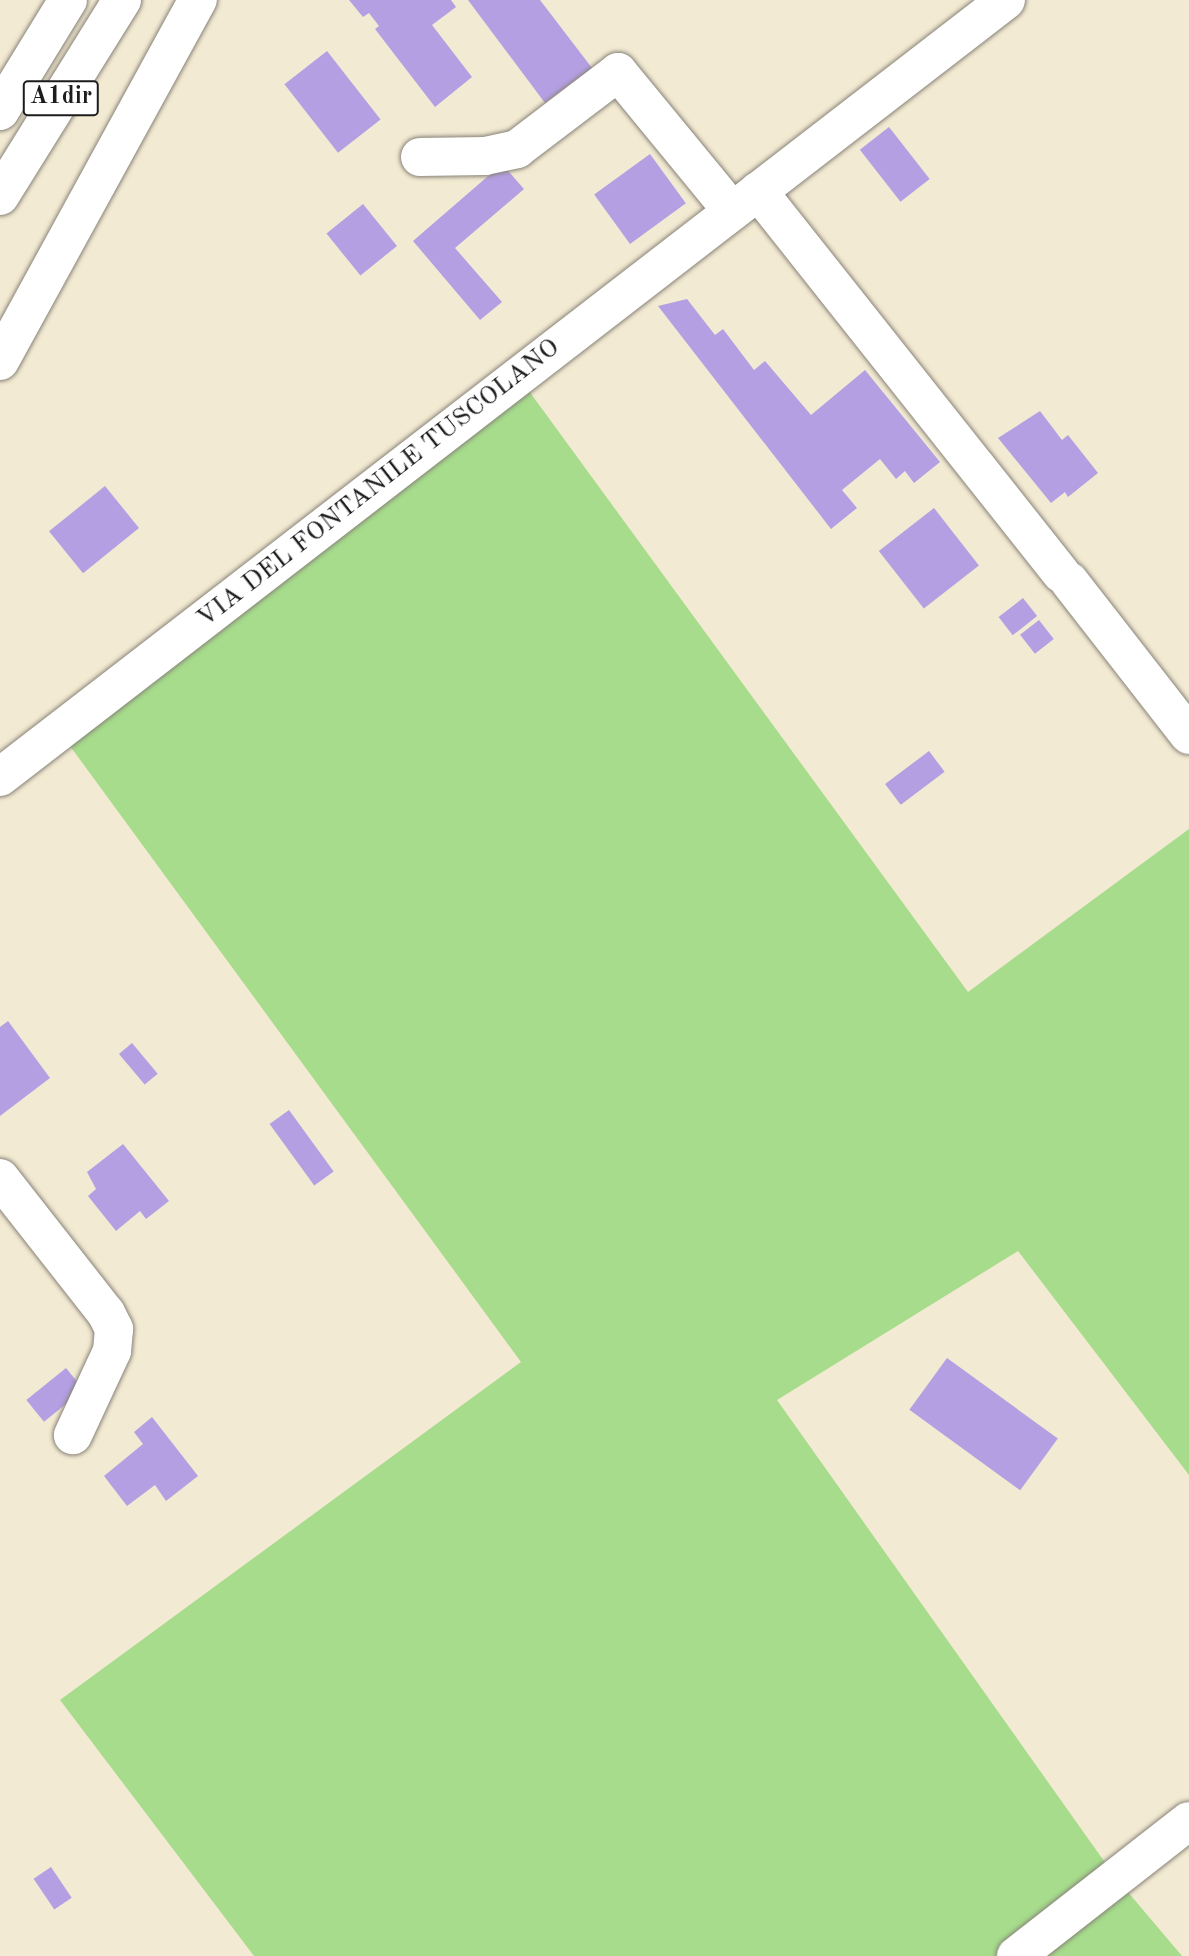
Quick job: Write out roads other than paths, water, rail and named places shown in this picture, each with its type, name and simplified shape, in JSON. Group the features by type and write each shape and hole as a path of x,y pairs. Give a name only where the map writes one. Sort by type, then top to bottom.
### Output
{"main road":[{"name":"A1dir","path":"0,111 68,0"},
{"name":"A1dir","path":"0,196 122,0"},
{"path":"0,361 198,0"},
{"name":"VIA DEL FONTANILE TUSCOLANO","path":"0,777 1006,0"},
{"path":"420,157 485,156 517,149 618,72 745,201 1065,577 1189,735"},
{"path":"0,1178 106,1313 114,1329 112,1351 73,1434"},
{"path":"1016,1956 1189,1821"}]}
